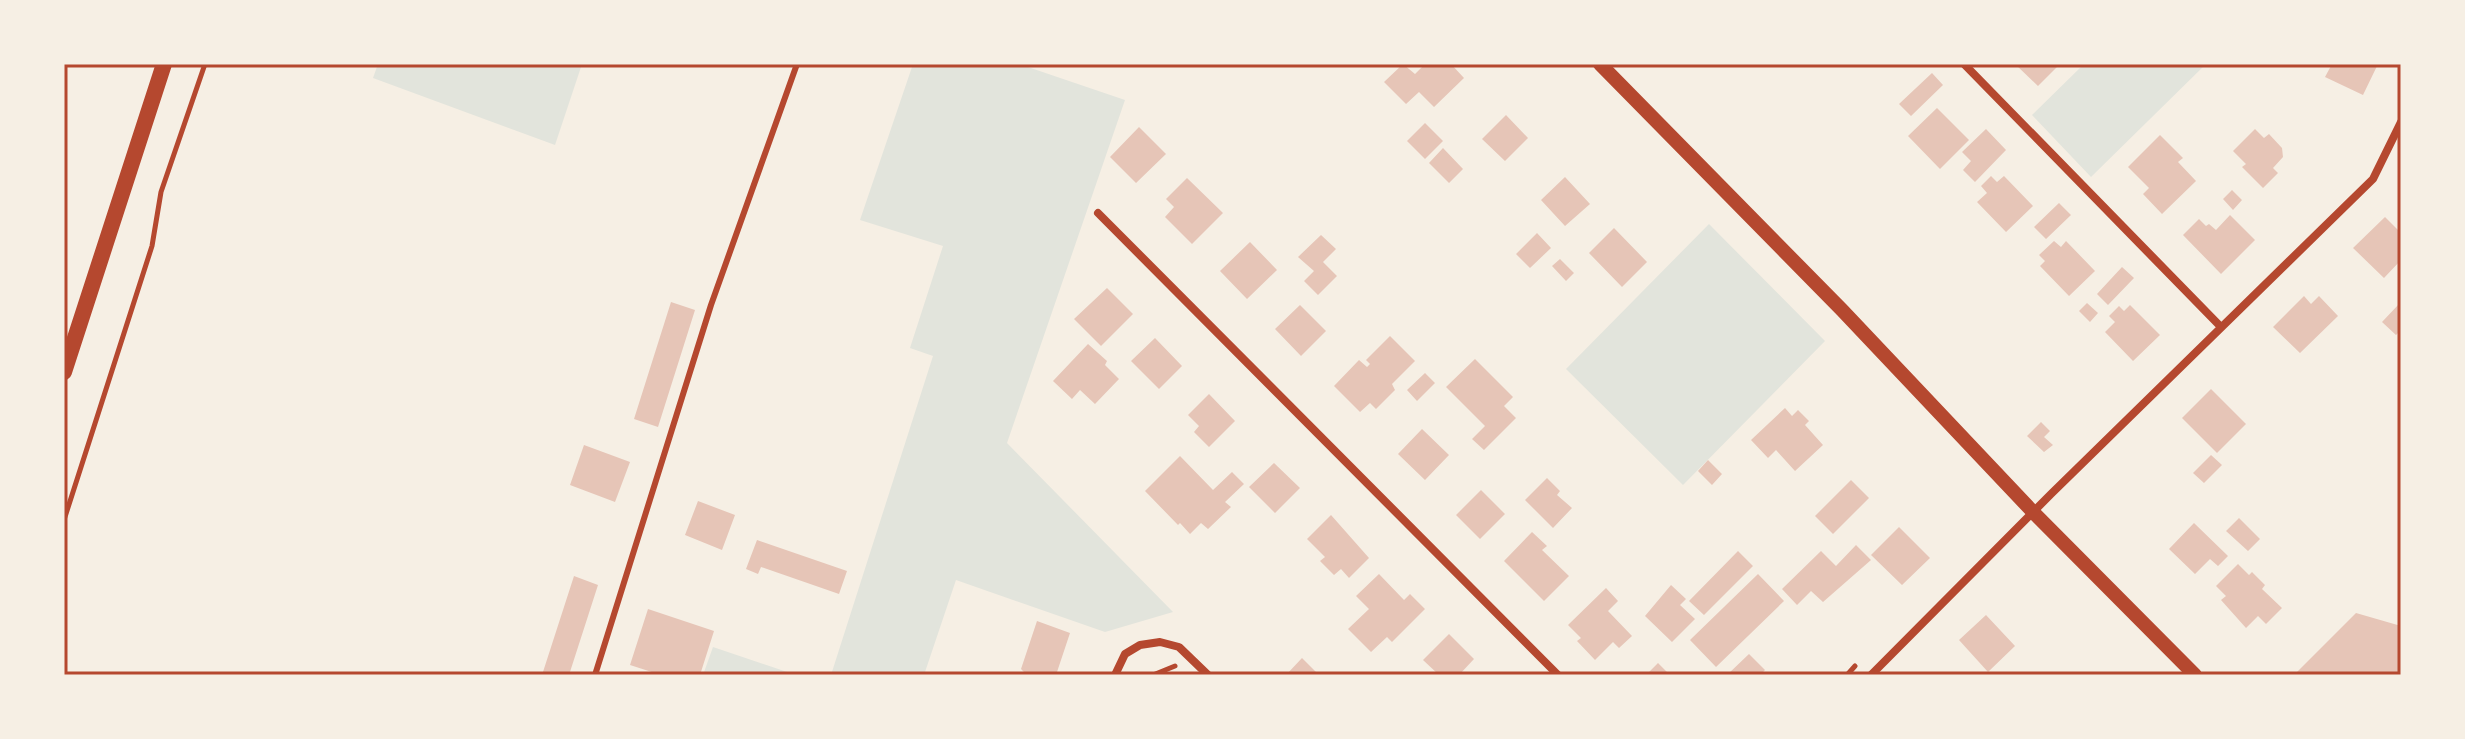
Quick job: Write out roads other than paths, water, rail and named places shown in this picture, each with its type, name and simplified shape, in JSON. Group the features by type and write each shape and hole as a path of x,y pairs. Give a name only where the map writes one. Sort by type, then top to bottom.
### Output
{"main road":[{"path":"64,372 164,64"}],"street":[{"path":"1600,64 2195,675"},
{"path":"1964,64 2221,327"},
{"path":"1871,675 2373,179 2401,122"},
{"path":"1098,213 1558,675"},
{"path":"1115,675 1125,654 1140,645 1160,642 1179,647 1208,675"}],"lane":[{"path":"595,675 711,305 797,64"}]}
